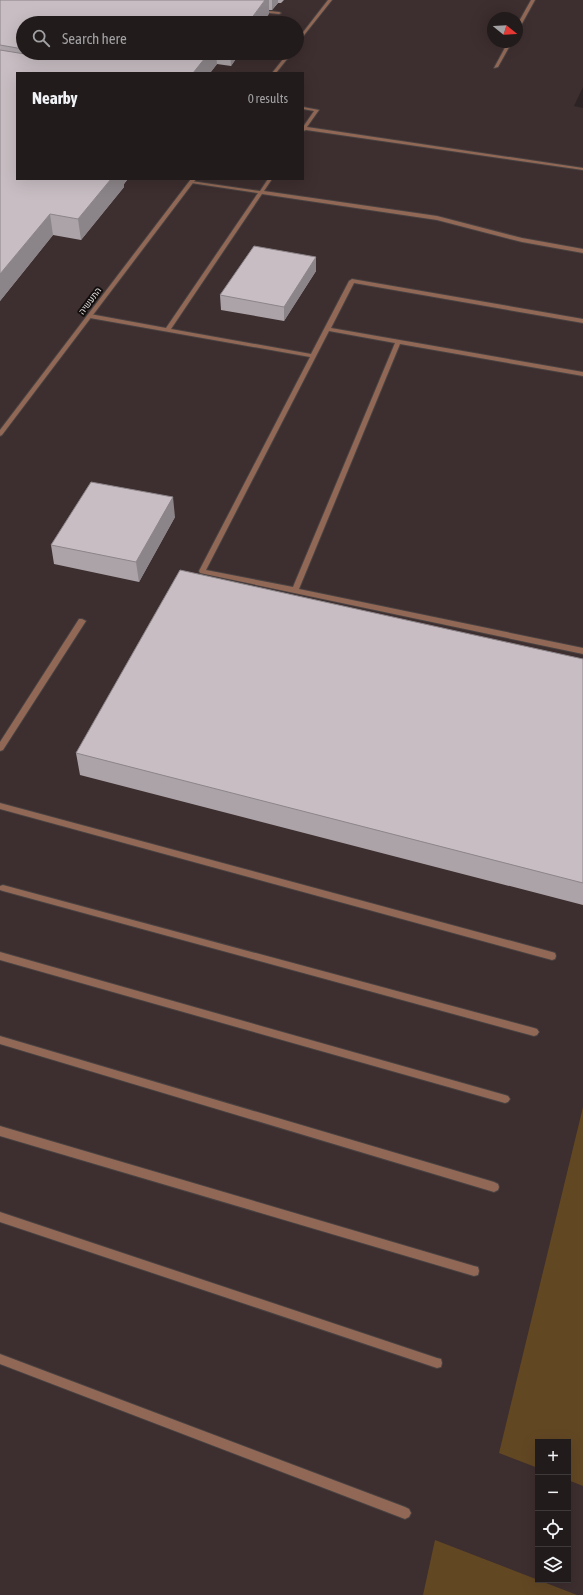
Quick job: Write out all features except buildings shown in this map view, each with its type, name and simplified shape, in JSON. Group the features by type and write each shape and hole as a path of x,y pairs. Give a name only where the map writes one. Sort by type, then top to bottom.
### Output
{"street":[{"path":"304,34 330,0"},
{"path":"523,18 533,0"},
{"path":"256,10 279,13"},
{"path":"496,67 507,48"},
{"path":"275,72 284,60"},
{"path":"304,108 317,110 304,129 583,169"},
{"path":"168,330 269,180"},
{"path":"192,181 260,193 437,218 522,240 583,252"},
{"name":"התעשיה","path":"0,434 192,181"},
{"path":"583,321 352,281 202,572 295,590 583,651"},
{"path":"90,316 313,356"},
{"path":"327,329 583,374"},
{"path":"295,590 398,342"},
{"path":"0,748 82,621"},
{"path":"0,806 552,956"},
{"path":"1,889 534,1032"},
{"path":"0,956 505,1100"},
{"path":"0,1040 494,1187"},
{"path":"0,1131 474,1271"},
{"path":"0,1217 437,1363"},
{"path":"0,1359 405,1513"}],"shaded area":[{"path":"0,0 583,0 583,87 574,106 583,108 583,1595 0,1595"},
{"path":"583,1107 583,1486 571,1481 571,1439 535,1439 535,1467 499,1453"},
{"path":"435,1540 535,1579 535,1583 546,1583 577,1595 423,1595"}]}
